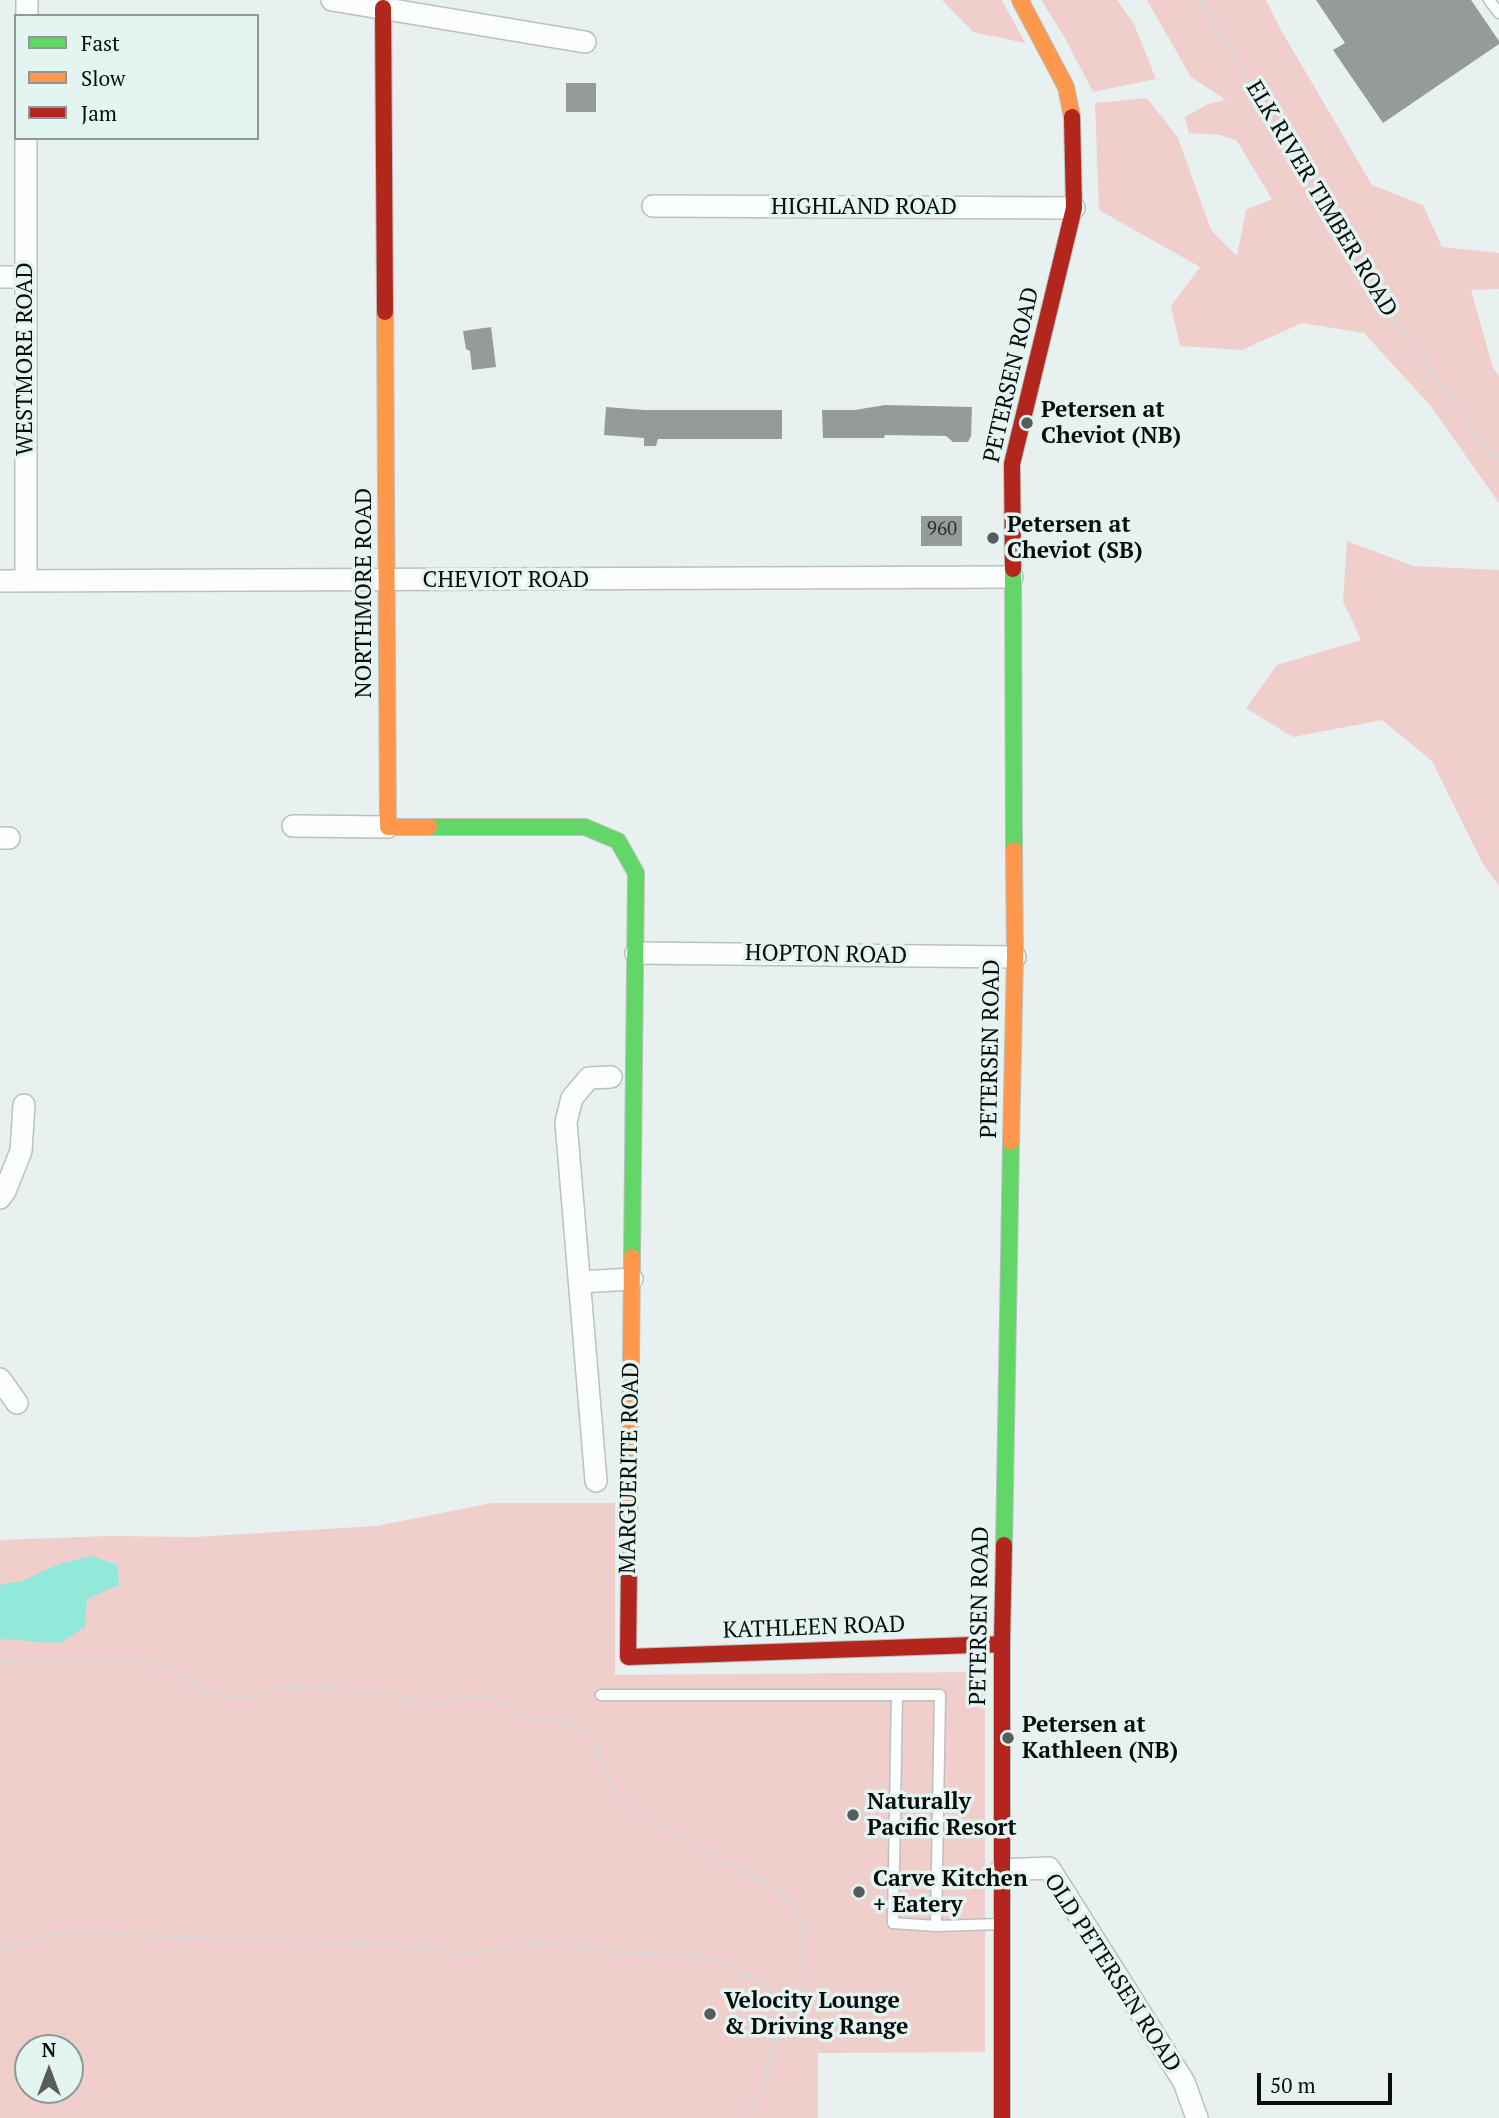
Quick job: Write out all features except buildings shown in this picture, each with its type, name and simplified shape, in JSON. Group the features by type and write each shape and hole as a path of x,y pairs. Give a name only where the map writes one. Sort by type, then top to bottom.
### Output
{"street":[{"path":"332,0 585,42"},
{"name":"PETERSEN ROAD","path":"1002,2118 1002,1644 1015,957 1012,464 1074,208 1073,124 1066,87 1020,0"},
{"name":"NORTHMORE ROAD","path":"383,8 388,827"},
{"name":"WESTMORE ROAD","path":"26,140 26,580"},
{"name":"HIGHLAND ROAD","path":"653,206 1074,208"},
{"path":"0,277 25,277"},
{"name":"CHEVIOT ROAD","path":"0,581 1012,577"},
{"path":"293,826 585,827 618,841 636,873 636,953"},
{"name":"HOPTON ROAD","path":"636,953 1015,957"},
{"name":"MARGUERITE ROAD","path":"628,1657 636,953"},
{"name":"MARGUERITE ROAD","path":"596,1480 566,1122 572,1098 589,1078 611,1077"},
{"path":"0,1198 21,1151 24,1105"},
{"path":"580,1282 632,1279"},
{"path":"0,1379 17,1402"},
{"name":"KATHLEEN ROAD","path":"628,1657 1002,1644"},
{"name":"OLD PETERSEN ROAD","path":"1000,1870 1049,1868 1184,2082 1197,2118"}],"lane":[{"path":"1489,0 1499,13"},
{"path":"601,1695 940,1695 936,1926"},
{"path":"897,1695 893,1923 936,1926 1001,1924"}],"path":[{"name":"ELK RIVER TIMBER ROAD","path":"1200,0 1360,272 1468,428 1499,459"},
{"path":"0,1661 114,1658 149,1662 172,1670 196,1688 234,1697 254,1696 281,1689 313,1688 387,1694 434,1703 487,1697 527,1717 539,1720 551,1718 583,1729 593,1741 615,1790 644,1816 780,1892 797,1911 802,1924 805,1979 786,2028 771,2049"},
{"path":"0,1949 16,1947 42,1936 64,1932 98,1932 367,1944 471,1952 546,1943 618,1952 718,1958 769,1988 771,2049 764,2087 743,2118"}],"shaded area":[{"path":"942,0 1002,0 1025,43 973,32"},
{"path":"1041,0 1117,0 1134,24 1156,79 1093,92 1065,38"},
{"path":"1147,0 1266,0 1372,185 1423,205 1442,247 1499,253 1499,289 1471,290 1493,368 1499,376 1499,503 1430,405 1364,333 1302,323 1242,350 1180,346 1171,306 1200,267 1099,210 1095,103 1147,98 1178,138 1211,230 1237,256 1246,210 1272,199 1237,141 1220,135 1189,133 1185,117 1208,104 1226,100 1191,77"},
{"path":"1347,541 1413,566 1499,570 1499,886 1483,864 1432,761 1382,720 1293,737 1246,708 1277,665 1361,640 1343,601"},
{"path":"492,1503 615,1503 615,1675 985,1672 985,2052 818,2053 818,2118 0,2118 0,1540 109,1536 194,1537 376,1526"},
{"path":"91,1556 118,1565 119,1585 87,1599 85,1627 60,1643 0,1639 0,1585 22,1581 59,1564"}],"traffic: fast":[{"path":"1013,569 1014,850"},
{"path":"429,827 585,827 618,841 636,873 632,1257"},
{"path":"1004,1545 1011,1142"}],"traffic: slow":[{"path":"1020,0 1066,87 1072,117"},
{"path":"385,312 388,827 429,827"},
{"path":"1011,1142 1014,850"},
{"path":"629,1566 632,1257"}],"traffic: jam":[{"path":"383,8 385,312"},
{"path":"1013,569 1012,464 1074,208 1072,117"},
{"path":"1002,2118 1004,1545"},
{"path":"629,1566 628,1657 1002,1644"}],"place":[{"name":"Petersen at Cheviot (NB)","path":"1027,423"},
{"name":"Petersen at Cheviot (SB)","path":"993,538"},
{"name":"Petersen at Kathleen (NB)","path":"1008,1738"},
{"name":"Naturally Pacific Resort","path":"853,1815"},
{"name":"Carve Kitchen + Eatery","path":"859,1892"},
{"name":"Velocity Lounge & Driving Range","path":"710,2014"}]}
